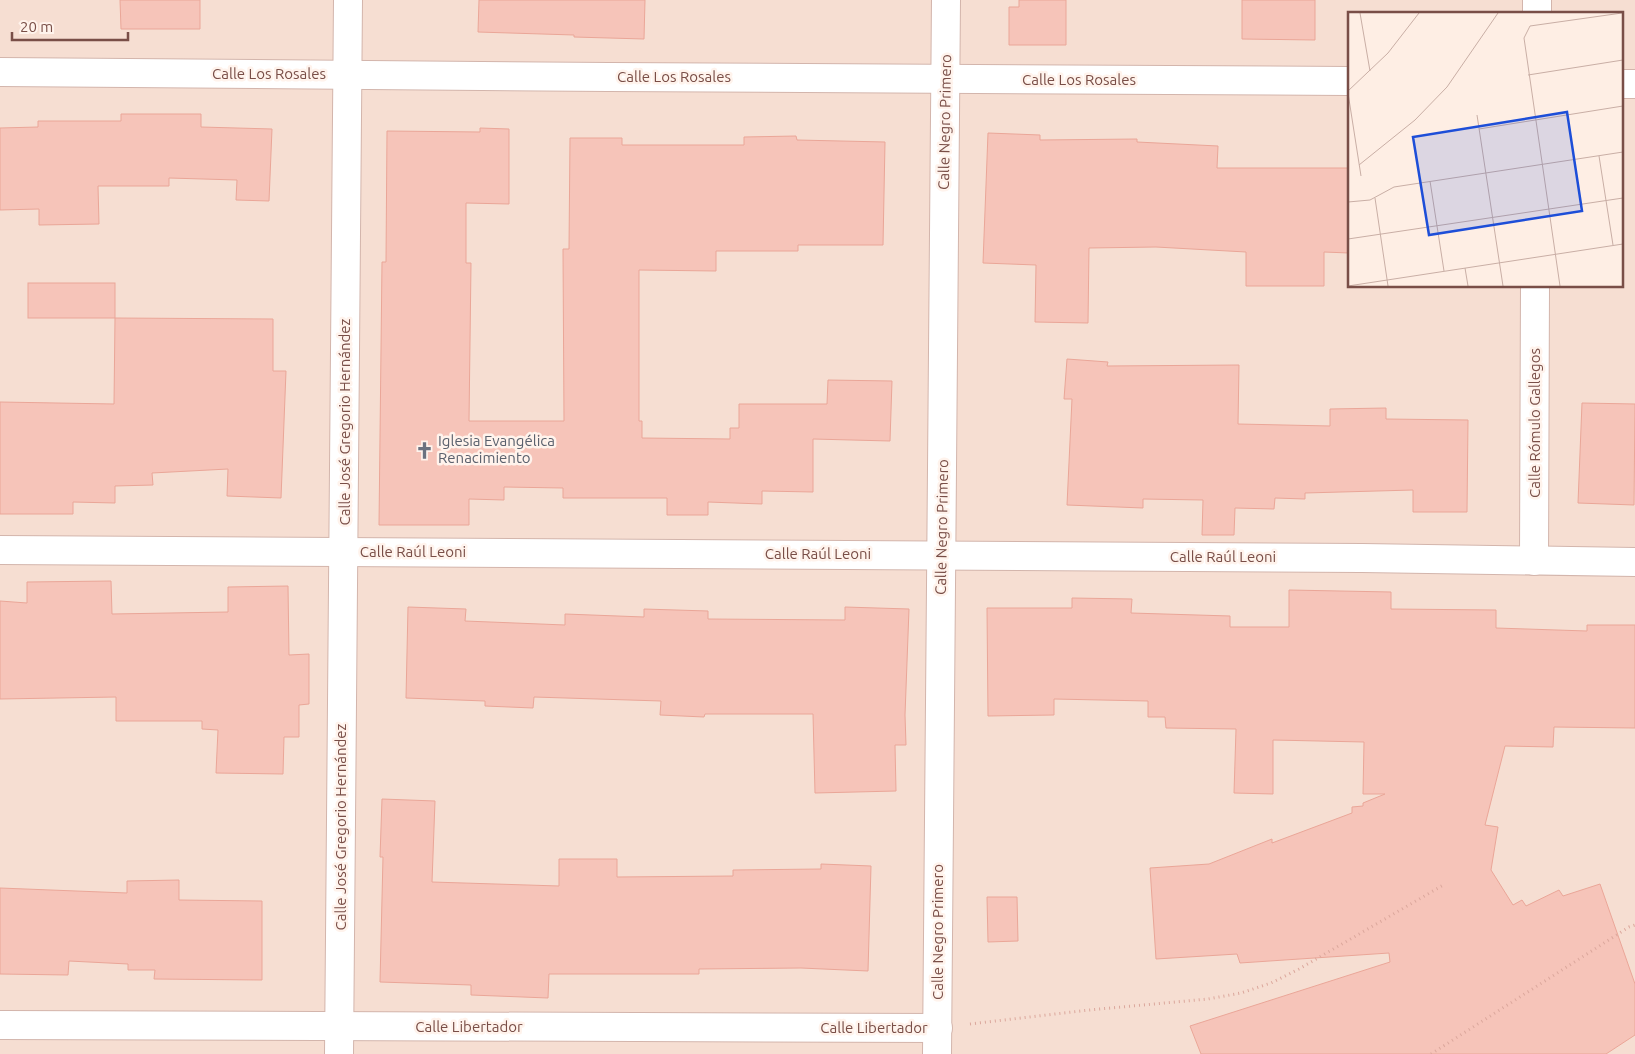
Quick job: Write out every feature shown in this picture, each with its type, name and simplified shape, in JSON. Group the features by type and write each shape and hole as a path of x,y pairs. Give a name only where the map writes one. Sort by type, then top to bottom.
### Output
{"street":[{"name":"Calle José Gregorio Hernández","path":"339,1054 348,0"},
{"name":"Calle Negro Primero","path":"938,1041 946,0"},
{"name":"Calle Los Rosales","path":"0,72 1348,81"},
{"path":"1622,84 1635,84"},
{"name":"Calle Rómulo Gallegos","path":"1534,561 1536,288"},
{"name":"Calle Raúl Leoni","path":"0,550 942,555 1635,562"},
{"name":"Calle Libertador","path":"0,1025 340,1026 938,1041"}],"path":[{"path":"938,1041 1089,1010 1208,999 1240,993 1271,983 1299,969 1445,884"},
{"path":"1432,1054 1629,927 1635,925"}],"shaded area":[{"path":"0,0 1635,0 1635,1054 0,1054"}],"building":[{"path":"120,0 200,0 200,29 121,29"},
{"path":"479,0 645,0 644,39 478,32"},
{"path":"1019,0 1066,0 1066,45 1009,45 1009,7 1019,7"},
{"path":"1242,0 1315,0 1315,40 1242,39"},
{"path":"121,114 201,114 201,127 272,129 269,201 236,200 237,180 169,178 169,186 98,186 99,224 39,225 39,209 0,210 0,128 38,127 38,121 121,121"},
{"path":"480,128 509,129 509,204 466,203 466,263 471,263 469,421 564,421 563,249 569,249 570,138 622,138 622,145 744,145 744,137 796,136 797,140 885,142 883,245 798,245 798,251 716,251 716,271 639,270 639,421 642,421 642,438 730,439 730,428 739,428 739,404 827,404 828,380 892,381 890,441 813,439 813,492 762,491 762,504 708,502 708,515 667,515 667,498 563,498 563,488 504,487 504,500 469,499 469,525 379,525 382,262 386,262 387,131 480,132"},
{"path":"988,133 1040,135 1040,140 1137,139 1137,142 1218,146 1217,168 1348,168 1348,253 1324,252 1324,286 1246,286 1246,252 1156,247 1089,248 1088,323 1035,322 1036,265 983,263"},
{"path":"28,283 115,283 115,318 28,318"},
{"path":"115,318 273,319 273,371 286,371 281,498 227,496 228,469 152,473 153,485 115,486 115,503 73,502 73,514 0,514 0,402 114,404"},
{"path":"1067,359 1108,362 1107,366 1239,365 1238,424 1330,426 1330,409 1386,408 1386,419 1468,420 1467,512 1413,512 1413,490 1305,493 1305,499 1275,498 1274,509 1235,508 1234,535 1202,535 1203,500 1143,499 1143,508 1067,505 1072,399 1064,399"},
{"path":"1582,403 1635,404 1634,505 1578,503"},
{"path":"111,581 112,614 228,612 228,587 288,586 289,655 309,654 309,704 299,705 299,737 284,737 283,774 216,773 218,730 202,729 202,721 116,721 116,697 0,699 0,601 27,603 27,582"},
{"path":"1289,590 1391,592 1391,609 1496,610 1496,628 1587,631 1587,625 1635,625 1635,728 1554,727 1553,747 1505,746 1485,825 1498,827 1491,870 1513,905 1522,900 1526,906 1559,890 1563,896 1600,884 1635,984 1635,1035 1606,1054 1201,1054 1190,1026 1390,962 1389,953 1240,963 1237,954 1156,959 1150,868 1209,864 1272,839 1272,843 1352,813 1352,807 1363,806 1363,803 1385,794 1363,794 1364,742 1273,740 1273,794 1234,793 1236,729 1166,728 1165,717 1148,717 1148,701 1054,699 1054,715 988,716 987,608 1072,608 1072,598 1132,599 1131,613 1230,616 1230,627 1289,627"},
{"path":"408,607 466,609 465,621 565,625 565,614 644,617 644,609 708,611 708,619 845,620 845,607 909,609 905,715 906,745 895,745 896,791 815,793 813,714 705,714 704,717 660,715 661,701 534,697 533,708 485,706 485,701 406,698"},
{"path":"382,799 435,801 432,882 559,886 559,859 617,859 617,877 733,876 733,870 821,869 821,864 871,866 868,971 801,968 699,969 699,974 549,974 548,998 471,995 471,985 380,982 383,857 380,857"},
{"path":"179,880 179,900 262,901 262,980 154,979 155,970 128,970 128,964 69,961 68,975 0,974 0,888 127,893 127,881"},
{"path":"987,897 1017,897 1018,941 988,942"}],"place":[{"name":"Iglesia Evangélica Renacimiento","path":"424,450"}]}
